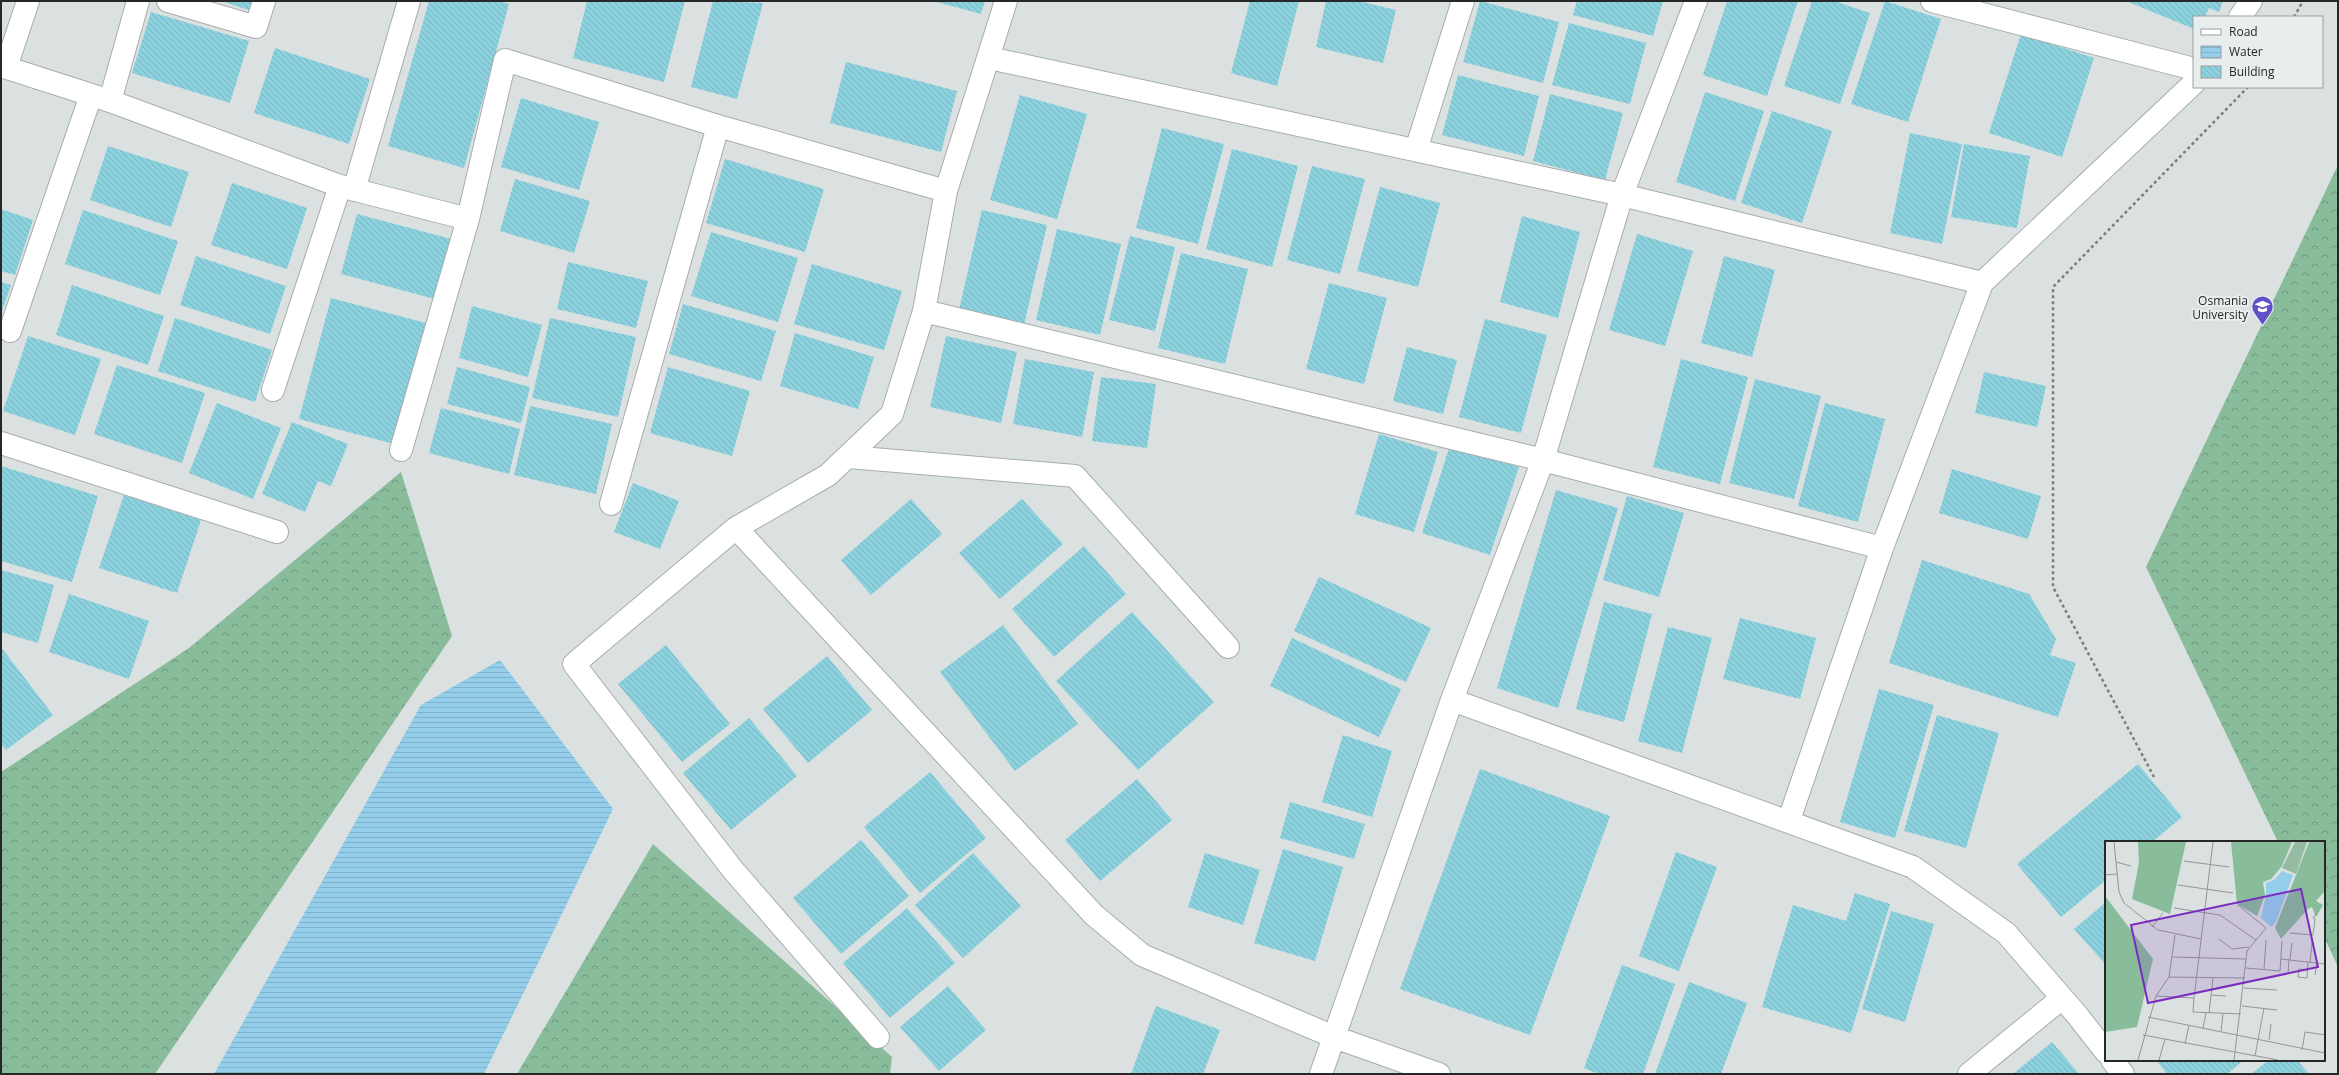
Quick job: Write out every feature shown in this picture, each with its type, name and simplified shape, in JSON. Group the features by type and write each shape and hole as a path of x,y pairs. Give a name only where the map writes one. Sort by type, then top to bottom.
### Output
{"street":[{"path":"28,1 3,66 100,98 347,188 468,219"},
{"path":"10,331 138,1"},
{"path":"168,1 256,27 264,1"},
{"path":"273,390 347,188 409,1"},
{"path":"878,1037 733,870 574,664 736,528 828,475 849,457 892,414 924,310 946,191 1006,1"},
{"path":"1416,150 1463,1"},
{"path":"1321,1074 1452,700 1543,460 1622,194 1696,1"},
{"path":"1932,1 2193,69"},
{"path":"2241,16 2251,1"},
{"path":"989,58 1622,194 1982,283"},
{"path":"401,450 468,219 505,60 718,126 946,191"},
{"path":"1789,820 1882,548 1982,283 2193,84"},
{"path":"611,504 718,126"},
{"path":"924,310 1543,460 1882,548"},
{"path":"1,443 277,532"},
{"path":"849,457 1075,476 1228,647"},
{"path":"736,528 1094,915 1142,955 1334,1037 1439,1074"},
{"path":"1452,700 1789,820 1913,867 2006,933 2105,1051"},
{"path":"1968,1074 2062,998"},
{"path":"2113,1061 2123,1074"}],"path":[{"path":"2295,16 2303,1"},
{"path":"2154,777 2053,587 2053,287 2247,88"}],"green space":[{"path":"2338,165 2338,967 2325,939 2325,841 2278,841 2146,567"},
{"path":"401,472 452,636 155,1074 1,1074 1,772 189,648"},
{"path":"653,844 892,1057 890,1074 517,1074"}],"water":[{"path":"500,660 613,809 484,1074 214,1074 421,705"}],"building":[{"path":"221,1 259,1 255,12"},
{"path":"429,1 498,1 509,4 464,168 388,146"},
{"path":"587,1 685,1 664,82 573,58"},
{"path":"713,1 763,3 737,99 691,87"},
{"path":"933,1 985,1 981,14"},
{"path":"1250,1 1299,1 1277,86 1231,73"},
{"path":"1326,1 1358,1 1396,10 1383,63 1316,47"},
{"path":"1480,1 1559,22 1543,83 1463,62"},
{"path":"1577,1 1663,1 1653,36 1573,15"},
{"path":"1727,1 1798,1 1767,96 1703,75"},
{"path":"1812,1 1834,1 1870,13 1840,104 1784,86"},
{"path":"1885,1 1941,19 1908,122 1851,104"},
{"path":"2126,1 2223,1 2219,12 2209,8 2205,16 2193,16 2193,29"},
{"path":"151,12 249,41 230,103 132,73"},
{"path":"1569,23 1646,43 1630,104 1552,85"},
{"path":"2021,34 2094,58 2062,157 1989,133"},
{"path":"275,48 370,79 349,144 254,113"},
{"path":"846,62 957,91 941,152 830,123"},
{"path":"1458,75 1539,96 1524,156 1442,135"},
{"path":"1705,92 1764,111 1735,201 1676,182"},
{"path":"1550,94 1623,113 1605,180 1533,161"},
{"path":"1020,95 1087,114 1057,219 990,200"},
{"path":"521,98 599,122 579,190 501,167"},
{"path":"1772,111 1832,131 1802,223 1741,203"},
{"path":"1162,128 1224,144 1198,244 1136,228"},
{"path":"1910,133 1962,144 1942,244 1890,233"},
{"path":"1964,144 2030,156 2017,228 1951,217"},
{"path":"108,146 189,172 171,227 90,200"},
{"path":"1232,149 1298,166 1272,267 1206,249"},
{"path":"725,159 824,189 805,252 706,223"},
{"path":"1312,166 1365,179 1340,274 1287,260"},
{"path":"515,179 590,201 574,253 500,231"},
{"path":"232,183 307,208 287,269 211,245"},
{"path":"1380,187 1440,203 1418,287 1357,271"},
{"path":"1,209 33,220 15,275 1,271"},
{"path":"83,210 178,241 160,295 65,264"},
{"path":"982,210 1047,225 1024,325 959,310"},
{"path":"357,214 455,240 439,300 341,274"},
{"path":"1522,216 1580,232 1558,318 1500,302"},
{"path":"1057,229 1121,244 1100,335 1036,320"},
{"path":"711,232 798,258 778,322 691,296"},
{"path":"1637,234 1693,251 1665,346 1609,330"},
{"path":"1130,236 1175,247 1155,331 1109,320"},
{"path":"1181,253 1248,269 1225,364 1158,348"},
{"path":"196,256 286,286 270,334 180,305"},
{"path":"1724,256 1775,270 1752,357 1701,343"},
{"path":"568,262 648,281 636,328 557,309"},
{"path":"812,264 902,291 884,350 794,324"},
{"path":"1,282 11,285 1,314"},
{"path":"1329,283 1387,298 1364,384 1306,369"},
{"path":"72,285 164,316 148,365 56,335"},
{"path":"331,298 426,323 394,444 299,419"},
{"path":"683,304 776,331 761,381 669,354"},
{"path":"472,306 542,325 528,377 459,358"},
{"path":"175,318 272,350 255,402 158,371"},
{"path":"550,318 636,337 618,417 532,398"},
{"path":"1485,319 1547,335 1521,433 1459,417"},
{"path":"795,333 874,357 858,409 780,386"},
{"path":"28,336 101,359 75,435 3,411"},
{"path":"946,336 1017,352 1001,423 930,407"},
{"path":"1407,347 1457,360 1443,414 1393,401"},
{"path":"1025,359 1094,372 1082,437 1013,424"},
{"path":"1681,359 1748,377 1720,484 1653,467"},
{"path":"117,365 205,393 182,463 94,434"},
{"path":"457,367 530,387 521,423 447,404"},
{"path":"668,367 750,391 732,456 650,433"},
{"path":"1984,372 2046,386 2037,427 1975,413"},
{"path":"1101,377 1156,384 1147,448 1092,441"},
{"path":"1755,379 1821,396 1794,499 1729,483"},
{"path":"217,403 281,428 253,499 189,473"},
{"path":"1825,403 1885,419 1858,522 1798,506"},
{"path":"530,406 612,424 596,494 514,475"},
{"path":"441,408 520,429 509,474 429,453"},
{"path":"292,422 348,444 331,486 318,481 305,512 262,494"},
{"path":"1379,434 1438,452 1414,532 1355,514"},
{"path":"1450,445 1519,467 1490,555 1422,533"},
{"path":"1,466 98,496 72,582 1,561"},
{"path":"1952,469 2041,496 2028,539 1939,513"},
{"path":"633,483 679,501 660,549 614,532"},
{"path":"1556,490 1618,508 1558,708 1497,688"},
{"path":"124,495 201,520 177,593 99,568"},
{"path":"1627,496 1684,513 1659,597 1603,580"},
{"path":"911,499 942,534 871,595 841,560"},
{"path":"1022,499 1063,544 1000,599 959,553"},
{"path":"1084,546 1126,594 1054,657 1012,609"},
{"path":"1922,560 2029,594 2056,639 2050,655 2076,663 2058,717 1889,663"},
{"path":"1,570 54,585 38,643 1,632"},
{"path":"1319,577 1431,628 1406,682 1294,631"},
{"path":"69,594 149,621 129,679 49,652"},
{"path":"1604,602 1652,614 1624,722 1576,709"},
{"path":"1132,612 1214,702 1138,770 1056,681"},
{"path":"1740,618 1816,638 1800,699 1723,679"},
{"path":"1003,625 1078,724 1015,771 940,672"},
{"path":"1668,627 1712,638 1682,753 1638,741"},
{"path":"1292,638 1401,689 1379,737 1270,686"},
{"path":"666,645 730,724 682,762 618,684"},
{"path":"1,647 53,715 6,750 1,744"},
{"path":"827,656 872,710 808,763 763,709"},
{"path":"1879,689 1934,705 1895,838 1840,822"},
{"path":"1937,715 1999,733 1966,848 1904,831"},
{"path":"749,718 797,776 731,830 683,773"},
{"path":"1343,735 1392,751 1372,817 1322,802"},
{"path":"2138,764 2182,817 2153,841 2105,841 2105,881 2061,917 2017,864"},
{"path":"1480,769 1610,816 1530,1035 1400,989"},
{"path":"930,772 986,838 920,893 864,827"},
{"path":"1137,779 1172,820 1100,881 1065,840"},
{"path":"1290,802 1365,824 1354,859 1280,838"},
{"path":"861,840 909,896 841,954 793,898"},
{"path":"1283,849 1343,867 1315,961 1254,943"},
{"path":"1676,852 1717,867 1679,971 1639,956"},
{"path":"973,853 1021,906 963,958 915,905"},
{"path":"1205,853 1260,870 1243,925 1188,907"},
{"path":"1855,893 1890,904 1851,1033 1762,1007 1793,905 1846,921"},
{"path":"2105,903 2105,964 2074,929"},
{"path":"907,908 955,963 890,1018 843,963"},
{"path":"1891,911 1934,924 1905,1022 1862,1009"},
{"path":"1622,965 1675,984 1643,1074 1599,1074 1584,1068"},
{"path":"1689,982 1747,1003 1721,1074 1655,1074"},
{"path":"948,986 986,1030 939,1071 900,1027"},
{"path":"1156,1006 1220,1030 1203,1074 1131,1074"},
{"path":"2052,1042 2079,1074 2013,1074"},
{"path":"2157,1061 2243,1061 2227,1074 2167,1074"},
{"path":"2268,1061 2298,1061 2309,1074 2251,1074"}],"place":[{"name":"Osmania University","path":"2263,326"}]}
